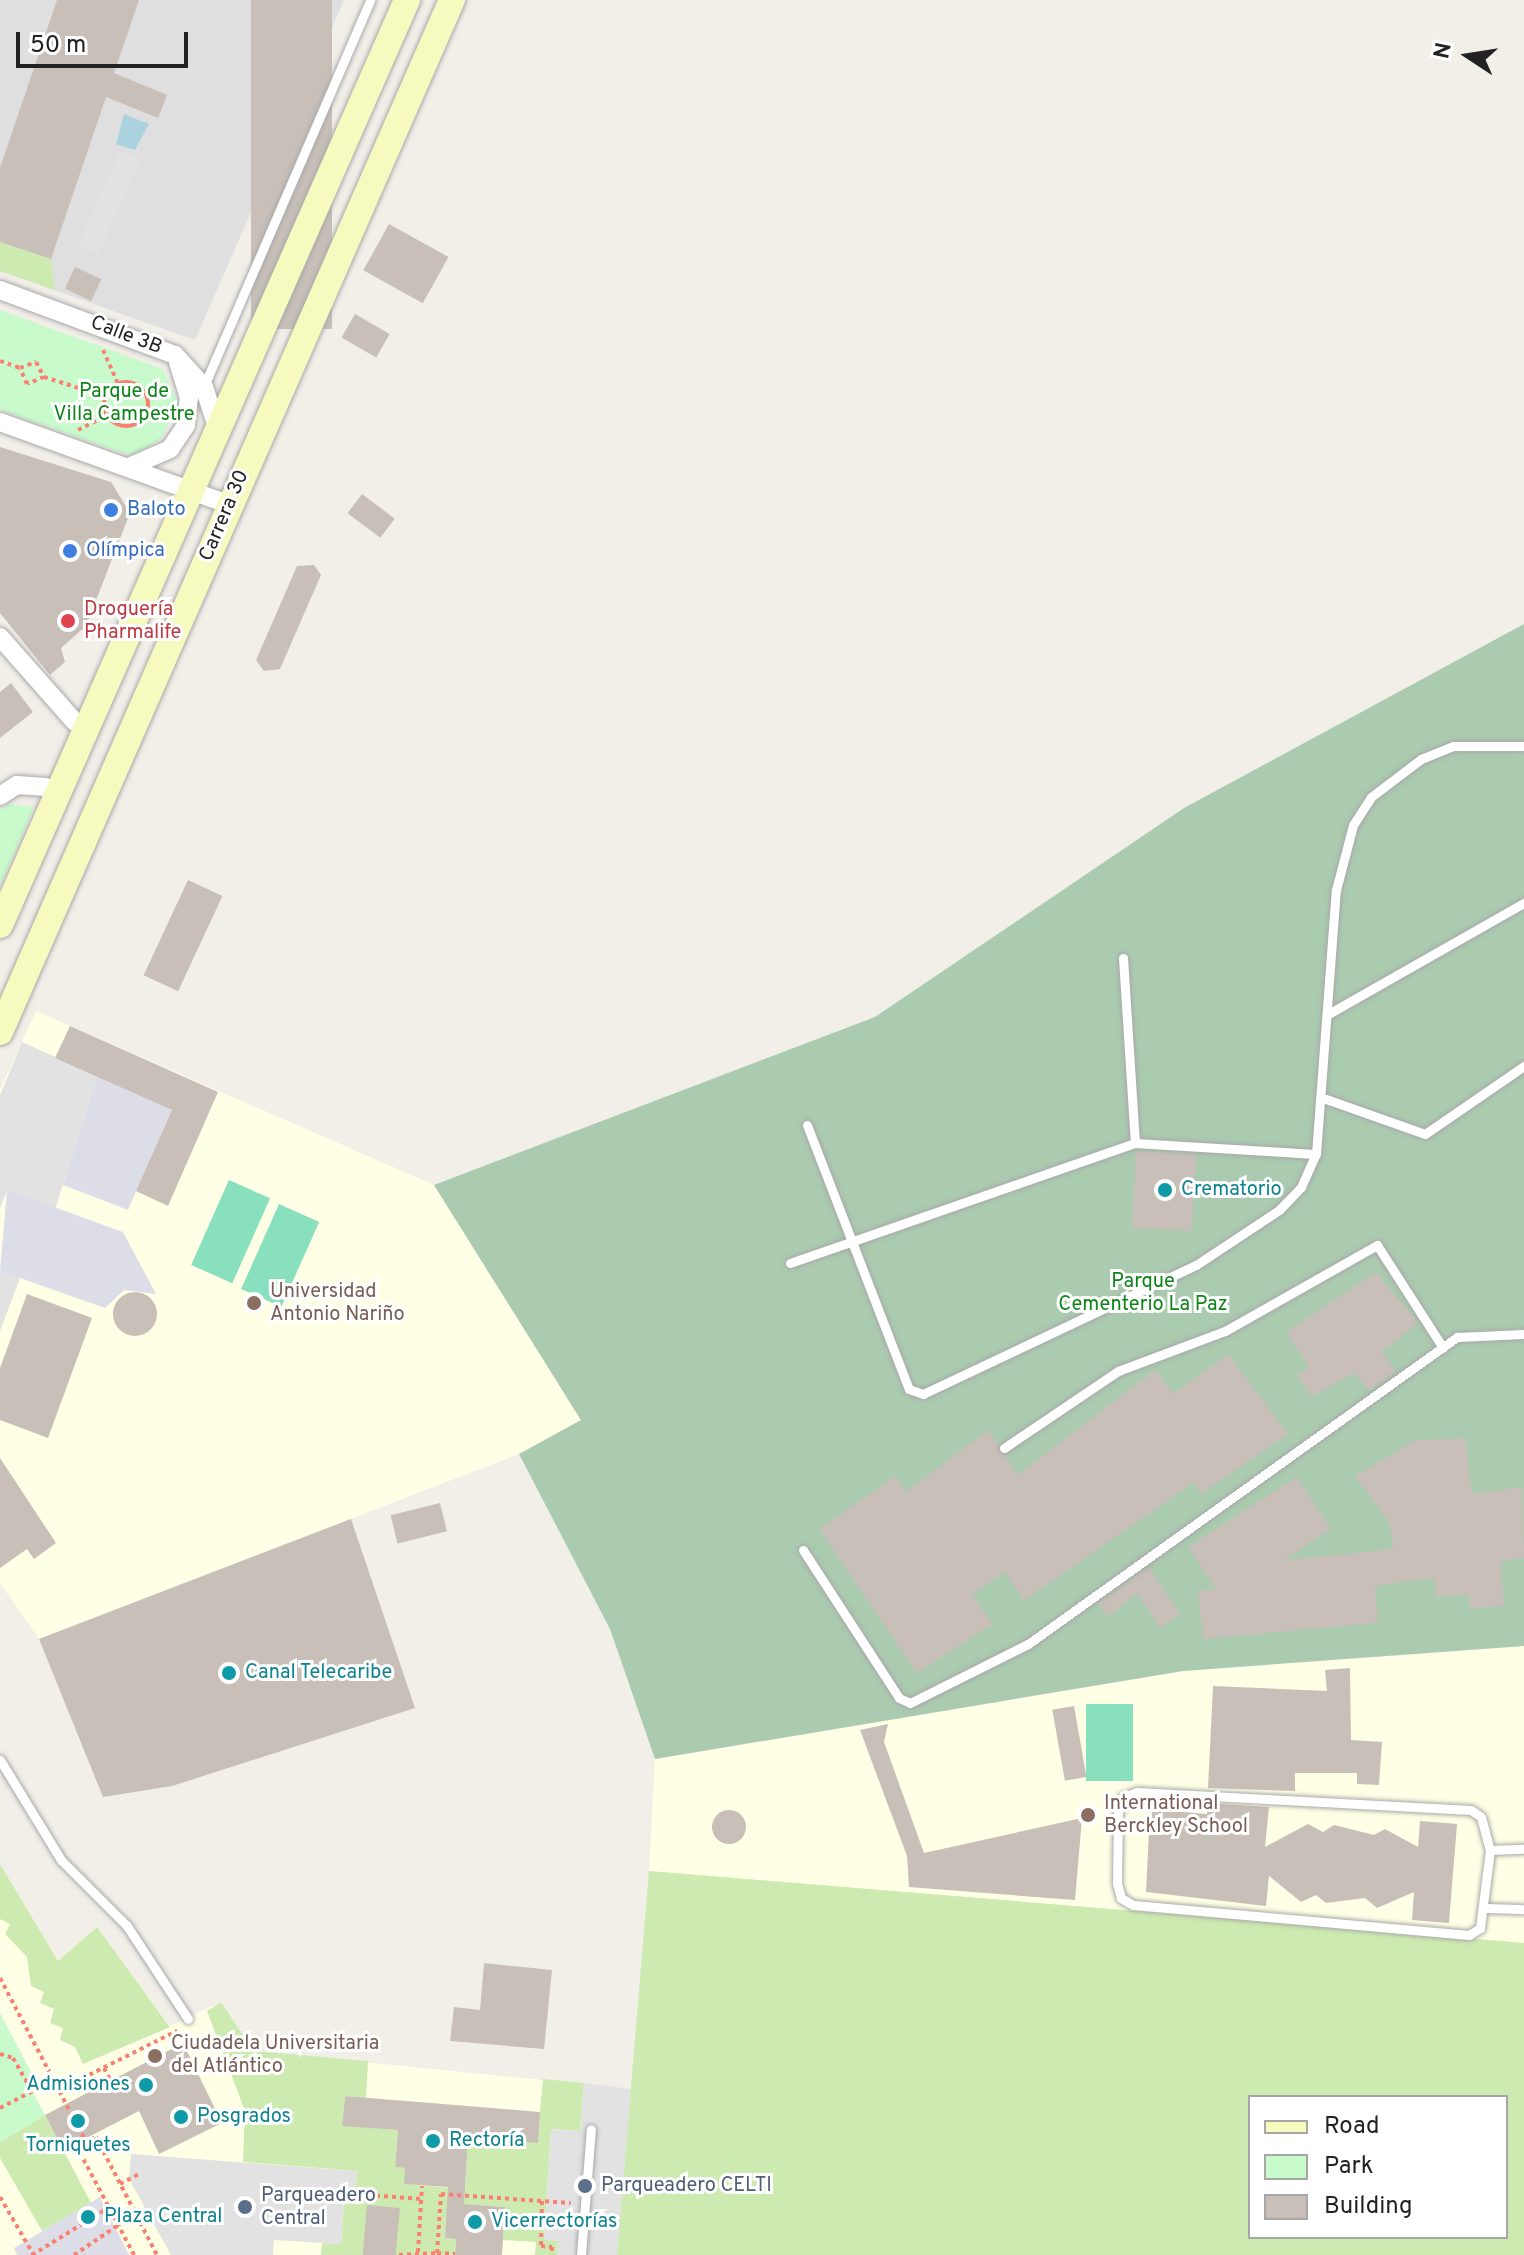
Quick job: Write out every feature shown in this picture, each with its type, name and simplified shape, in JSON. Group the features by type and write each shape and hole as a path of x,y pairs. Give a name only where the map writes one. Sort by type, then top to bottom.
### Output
{"main road":[{"name":"Carrera 30","path":"0,925 147,592 216,424 407,0"},
{"name":"Carrera 30","path":"0,1032 452,0"},
{"path":"216,424 256,443"}],"street":[{"name":"Calle 3B","path":"0,290 175,355 204,387 216,424"},
{"path":"126,467 170,449 186,425 189,398 175,355"},
{"path":"0,422 231,505"},
{"path":"0,912 147,592"},
{"path":"0,637 75,722"},
{"path":"0,796 17,785 46,787"}],"lane":[{"path":"204,387 370,0"},
{"path":"807,1125 909,1389 941,1390 1196,1265 1279,1210 1301,1187 1316,1154 1326,1099 1342,855 1371,797 1421,759 1453,746 1524,746"},
{"path":"1330,1013 1524,903"},
{"path":"1123,958 1135,1143"},
{"path":"1326,1099 1425,1134 1524,1066"},
{"path":"790,1263 1135,1143 1316,1154"},
{"path":"1004,1448 1118,1371 1225,1331 1377,1245 1443,1348"},
{"path":"803,1550 899,1698 910,1703 1028,1644 1443,1348 1471,1333 1524,1334"},
{"path":"0,1760 61,1860 127,1926 189,2022"},
{"path":"1137,1792 1471,1810 1481,1817 1490,1850 1487,1908 1469,1935 1133,1905 1121,1898 1117,1883 1118,1812 1122,1798 1137,1792"},
{"path":"1490,1850 1524,1849"},
{"path":"1487,1908 1524,1909"},
{"path":"581,2255 591,2129"}],"path":[{"path":"102,347 117,383"},
{"path":"0,361 20,368 36,362 44,377"},
{"path":"20,368 27,384 44,377 104,396"},
{"path":"104,396 117,383 137,384 148,408 129,426 106,415"},
{"path":"104,396 106,415"},
{"path":"73,433 106,415"},
{"path":"0,1978 56,2079 86,2142"},
{"path":"61,2089 189,2022"},
{"path":"0,2054 13,2058 32,2091"},
{"path":"104,2068 110,2080"},
{"path":"0,2108 56,2079"},
{"path":"134,2255 77,2147 96,2137 157,2255"},
{"path":"120,2184 139,2174"},
{"path":"418,2252 422,2186"},
{"path":"344,2193 421,2199"},
{"path":"437,2253 441,2194 585,2204"},
{"path":"0,2197 33,2255 109,2207"},
{"path":"542,2201 541,2246 552,2247 552,2255"},
{"path":"74,2255 136,2214"},
{"path":"399,2255 418,2252 455,2254"}],"shaded area":[{"path":"0,0 344,0 195,340 0,271"},
{"path":"120,151 140,160 98,254 78,245"},
{"name":"Universidad Antonio Nariño","path":"36,1011 434,1185 581,1421 519,1454 39,1639 0,1583 0,1090"},
{"path":"22,1042 97,1076 55,1210 7,1191 0,1208 0,1095"},
{"path":"97,1076 172,1110 128,1210 63,1185"},
{"path":"7,1190 123,1232 156,1294 124,1290 105,1308 0,1271"},
{"path":"0,1271 20,1278 0,1331"},
{"name":"International Berckley School","path":"1524,1646 1524,1943 649,1871 655,1759 1183,1671"},
{"name":"Ciudadela Universitaria del Atlántico","path":"0,1864 58,1961 97,1927 170,2026 221,2002 254,2051 631,2089 617,2255 0,2255"},
{"name":"Parqueadero CELTI","path":"584,2083 631,2089 617,2255 557,2255 558,2241 544,2240 551,2129 580,2131"},
{"name":"Parqueadero Central","path":"131,2154 357,2171 354,2202 344,2202 341,2244 274,2240 273,2255 171,2255 129,2179"},
{"name":"Plaza Central","path":"100,2197 129,2255 17,2255 14,2248"}],"green space":[{"path":"0,242 51,259 55,290 0,271"},
{"name":"Parque de Villa Campestre","path":"0,310 163,369 178,403 161,439 135,455 122,453 0,410"},
{"name":"Parque Cementerio La Paz","path":"1524,624 1524,1646 1183,1671 655,1759 610,1629 519,1454 581,1420 434,1185 875,1017 1184,808"},
{"path":"8,804 34,807 0,886 0,810"},
{"path":"229,1180 270,1198 232,1283 191,1265"},
{"path":"279,1204 319,1222 281,1307 241,1289"},
{"path":"1086,1704 1133,1704 1133,1781 1086,1781"},
{"path":"0,1864 58,1961 97,1927 170,2027 83,2064 75,2047 60,2040 63,2028 50,2023 54,2009 40,2003 44,1992 31,1986 27,1957 5,1934 10,1924 0,1919"},
{"path":"649,1871 1524,1943 1524,2255 617,2255"},
{"path":"221,2002 254,2051 368,2061 366,2098 345,2096 342,2125 398,2130 395,2167 405,2168 405,2184 465,2189 468,2139 537,2143 543,2079 584,2083 580,2131 551,2129 544,2239 558,2241 557,2255 535,2255 536,2242 503,2240 505,2207 448,2203 445,2238 456,2239 455,2255 321,2255 322,2243 341,2244 344,2201 354,2201 357,2171 243,2162 245,2111 207,2011"},
{"path":"0,2013 39,2087 32,2091 45,2115 0,2142"},
{"path":"45,2115 91,2203 42,2231 0,2158 0,2142"}],"water":[{"path":"124,114 149,124 135,150 116,144"}],"building":[{"path":"57,0 139,0 114,73 167,95 158,118 106,97 51,259 0,242 0,168"},
{"path":"251,0 332,0 332,329 251,329"},
{"path":"389,224 448,257 423,303 363,270"},
{"path":"75,267 101,279 91,301 65,289"},
{"path":"355,314 390,334 376,357 342,337"},
{"name":"Olímpica","path":"0,447 111,482 130,513 86,626 61,648 65,662 50,675 0,613"},
{"path":"362,494 395,519 380,538 348,513"},
{"path":"314,565 321,575 280,669 264,671 256,660 297,566"},
{"path":"11,683 33,712 0,738 0,692"},
{"path":"188,880 222,896 178,991 144,975"},
{"path":"70,1026 218,1092 168,1206 136,1191 172,1110 55,1058"},
{"name":"Crematorio","path":"1136,1151 1196,1154 1192,1231 1132,1228"},
{"path":"1376,1272 1418,1323 1382,1352 1396,1372 1368,1391 1355,1373 1311,1397 1297,1375 1309,1367 1286,1332"},
{"path":"135,1292 151,1298 157,1314 151,1330 135,1336 119,1330 113,1314 119,1298"},
{"path":"27,1294 92,1318 48,1438 0,1420 0,1368"},
{"path":"1228,1354 1288,1434 1201,1494 1193,1483 1024,1601 1005,1572 972,1594 993,1624 917,1673 819,1529 895,1476 906,1492 988,1430 1018,1475 1156,1369 1173,1394"},
{"path":"1465,1438 1472,1494 1522,1487 1524,1558 1501,1561 1504,1606 1470,1609 1469,1594 1436,1597 1434,1578 1375,1586 1378,1623 1203,1639 1198,1591 1216,1589 1188,1547 1297,1477 1331,1529 1284,1560 1393,1549 1390,1524 1355,1476 1416,1440"},
{"path":"0,1458 56,1543 34,1559 27,1549 0,1568"},
{"path":"440,1503 447,1531 398,1543 391,1515"},
{"name":"Canal Telecaribe","path":"351,1519 415,1708 172,1786 103,1797 39,1639"},
{"path":"1149,1567 1180,1614 1160,1628 1137,1593 1108,1617 1098,1603"},
{"path":"1350,1668 1351,1740 1382,1742 1379,1785 1357,1784 1357,1773 1295,1773 1295,1791 1208,1788 1213,1686 1327,1691 1325,1670"},
{"path":"1074,1706 1087,1777 1065,1781 1052,1710"},
{"path":"888,1724 884,1742 924,1853 1082,1818 1075,1900 909,1887 907,1856 860,1730"},
{"path":"1207,1803 1269,1807 1265,1847 1308,1824 1323,1832 1334,1825 1374,1835 1385,1829 1418,1847 1420,1821 1457,1824 1449,1923 1412,1920 1414,1892 1377,1908 1365,1898 1326,1903 1316,1895 1301,1902 1269,1876 1266,1906 1146,1892 1150,1809 1207,1814"},
{"path":"729,1810 741,1815 746,1827 741,1839 729,1844 717,1839 712,1827 717,1815"},
{"path":"484,1963 552,1970 544,2049 450,2041 454,2007 480,2010"},
{"path":"183,2043 222,2123 159,2154 139,2111 63,2150 45,2115"},
{"name":"Rectoría","path":"345,2096 540,2112 538,2143 468,2139 464,2204 505,2207 502,2255 455,2255 456,2239 445,2238 448,2187 404,2184 405,2168 395,2167 398,2130 342,2126"},
{"path":"367,2205 400,2208 396,2255 363,2255"}],"place":[{"name":"Baloto","path":"111,510"},
{"name":"Olímpica","path":"70,551"},
{"name":"Droguería Pharmalife","path":"68,621"},
{"name":"Crematorio","path":"1165,1190"},
{"name":"Universidad Antonio Nariño","path":"254,1303"},
{"name":"Canal Telecaribe","path":"229,1673"},
{"name":"International Berckley School","path":"1088,1815"},
{"name":"Ciudadela Universitaria del Atlántico","path":"155,2056"},
{"name":"Admisiones","path":"146,2085"},
{"name":"Posgrados","path":"181,2117"},
{"name":"Torniquetes","path":"78,2121"},
{"name":"Rectoría","path":"433,2141"},
{"name":"Parqueadero CELTI","path":"585,2186"},
{"name":"Parqueadero Central","path":"245,2207"},
{"name":"Plaza Central","path":"88,2217"},
{"name":"Vicerrectorías","path":"475,2222"}]}
